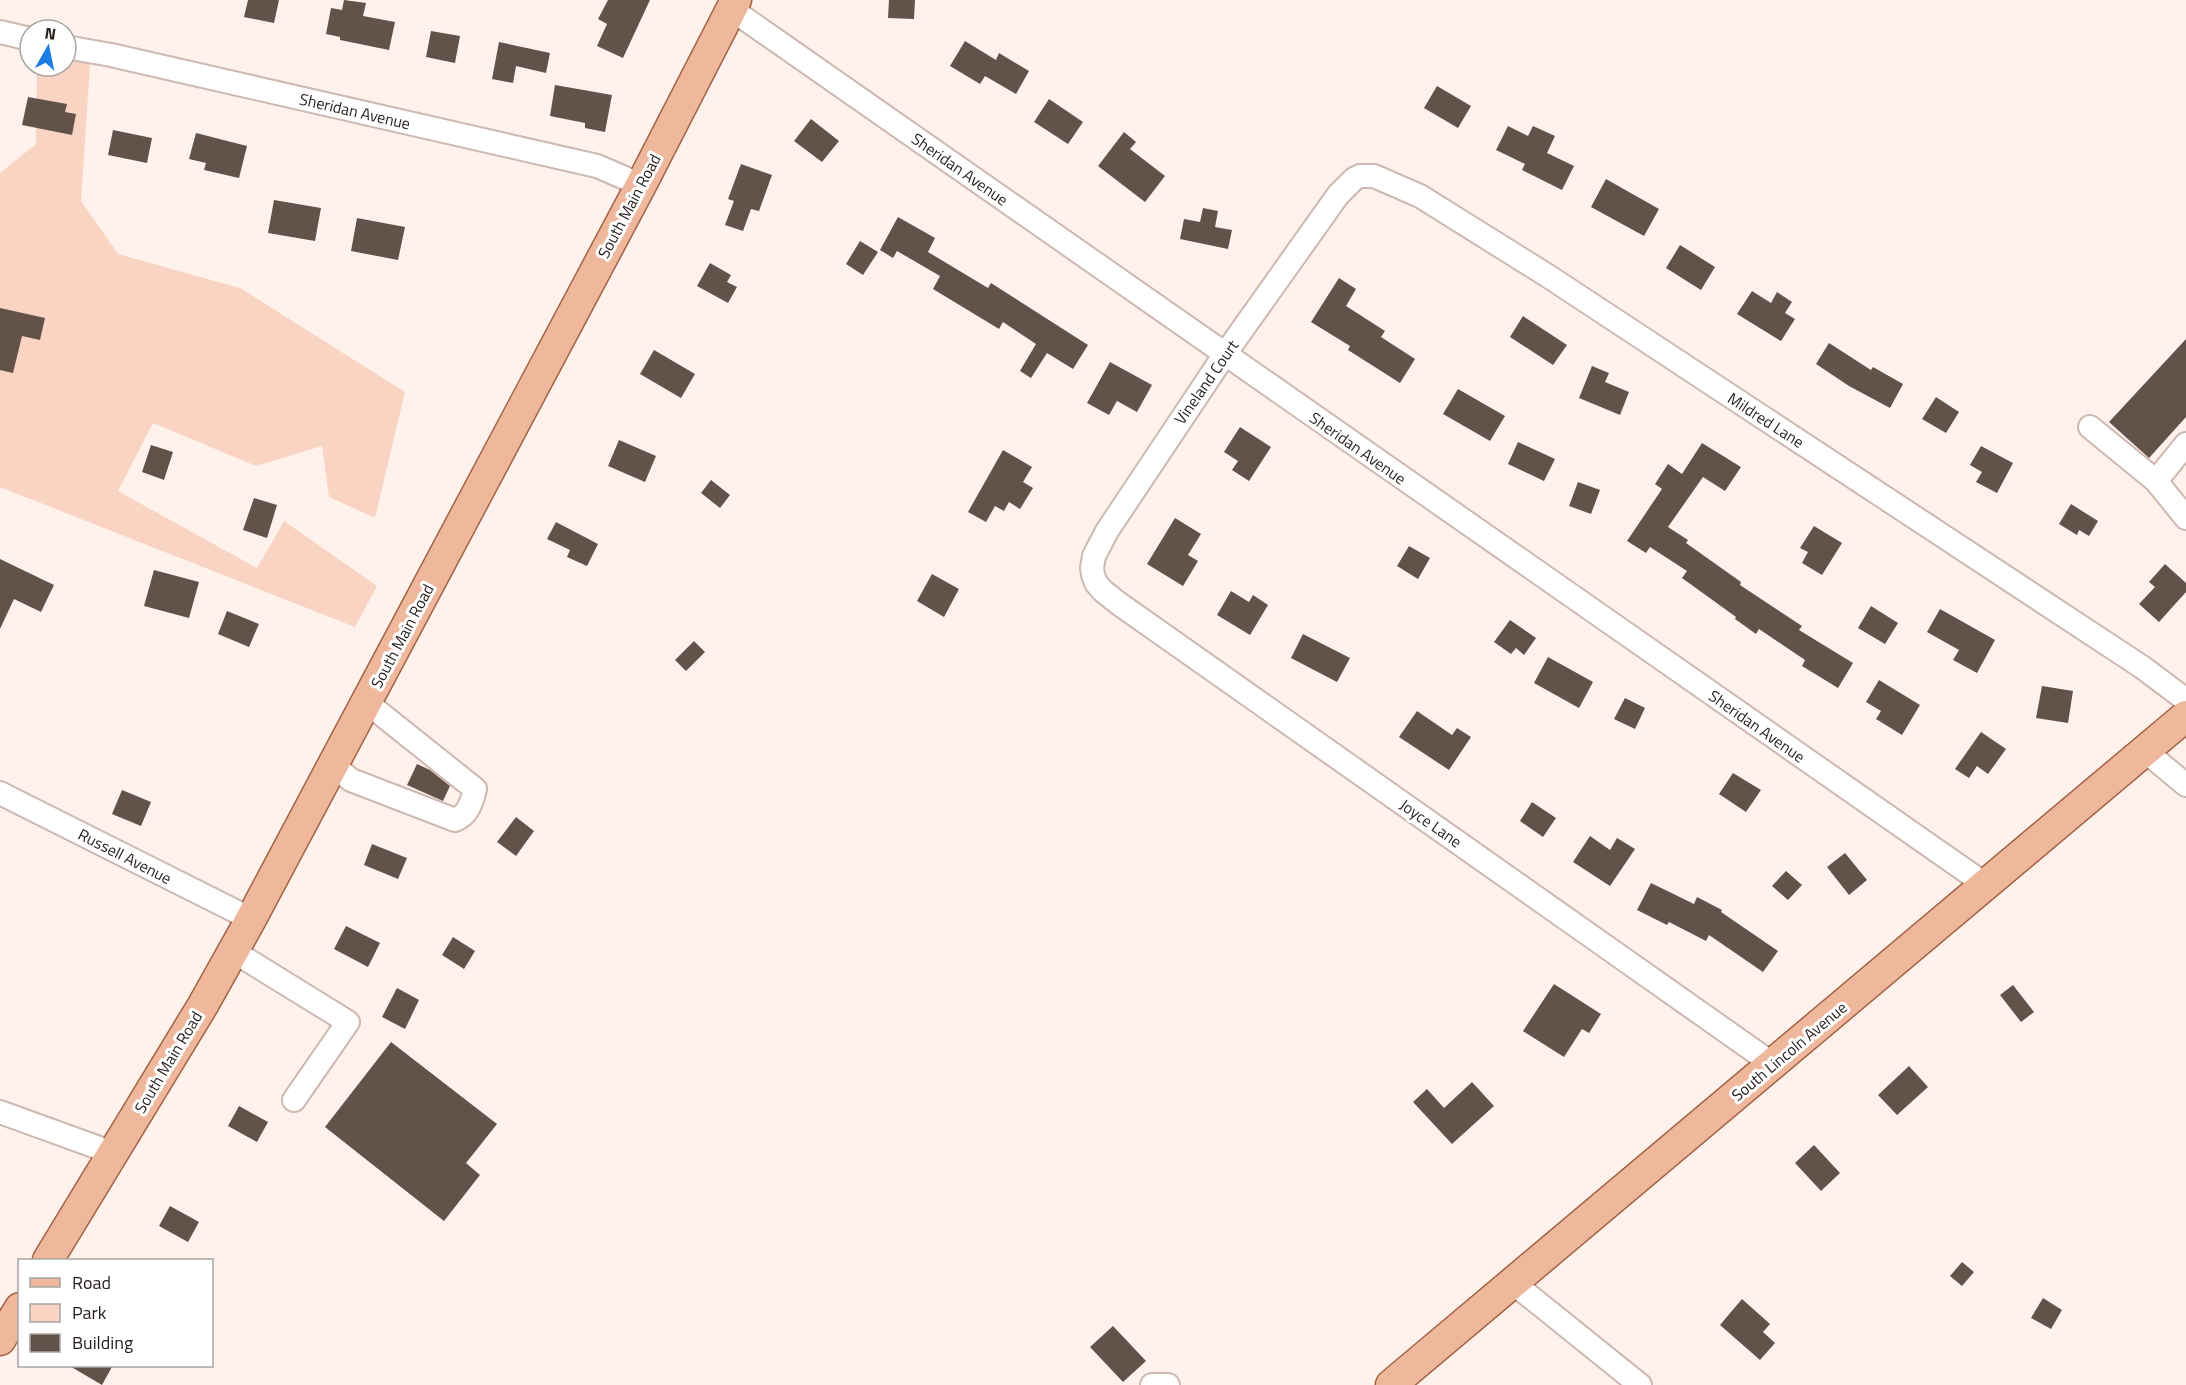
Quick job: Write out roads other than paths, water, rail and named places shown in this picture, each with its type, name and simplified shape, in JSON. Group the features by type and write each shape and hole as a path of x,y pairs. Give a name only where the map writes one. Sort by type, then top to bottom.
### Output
{"main road":[{"name":"South Main Road","path":"49,1259 203,1005 251,919 641,185 734,4"},
{"name":"South Lincoln Avenue","path":"1391,1385 2186,716"},
{"path":"0,1340 18,1311"}],"street":[{"name":"Sheridan Avenue","path":"734,4 1225,354 1986,885"},
{"path":"0,32 18,36"},
{"name":"Sheridan Avenue","path":"78,49 597,166 641,185"},
{"name":"Mildred Lane","path":"1338,195 1354,178 1374,176 1420,196 1548,276 2132,661 2186,700"},
{"name":"Vineland Court","path":"1094,577 1092,568 1094,556 1107,531 1225,354 1338,195"},
{"path":"2090,427 2156,481 2186,518"},
{"path":"2156,481 2186,444"},
{"name":"Joyce Lane","path":"1094,577 1103,591 1128,610 1774,1065"},
{"path":"333,765 351,780 455,820 462,818 471,805 476,789 366,702"},
{"path":"2145,751 2186,785"},
{"name":"Russell Avenue","path":"0,793 251,919"},
{"path":"233,951 348,1022 294,1100"},
{"path":"0,1112 113,1153"},
{"path":"1512,1282 1640,1385"},
{"path":"1152,1385 1168,1385"}]}
